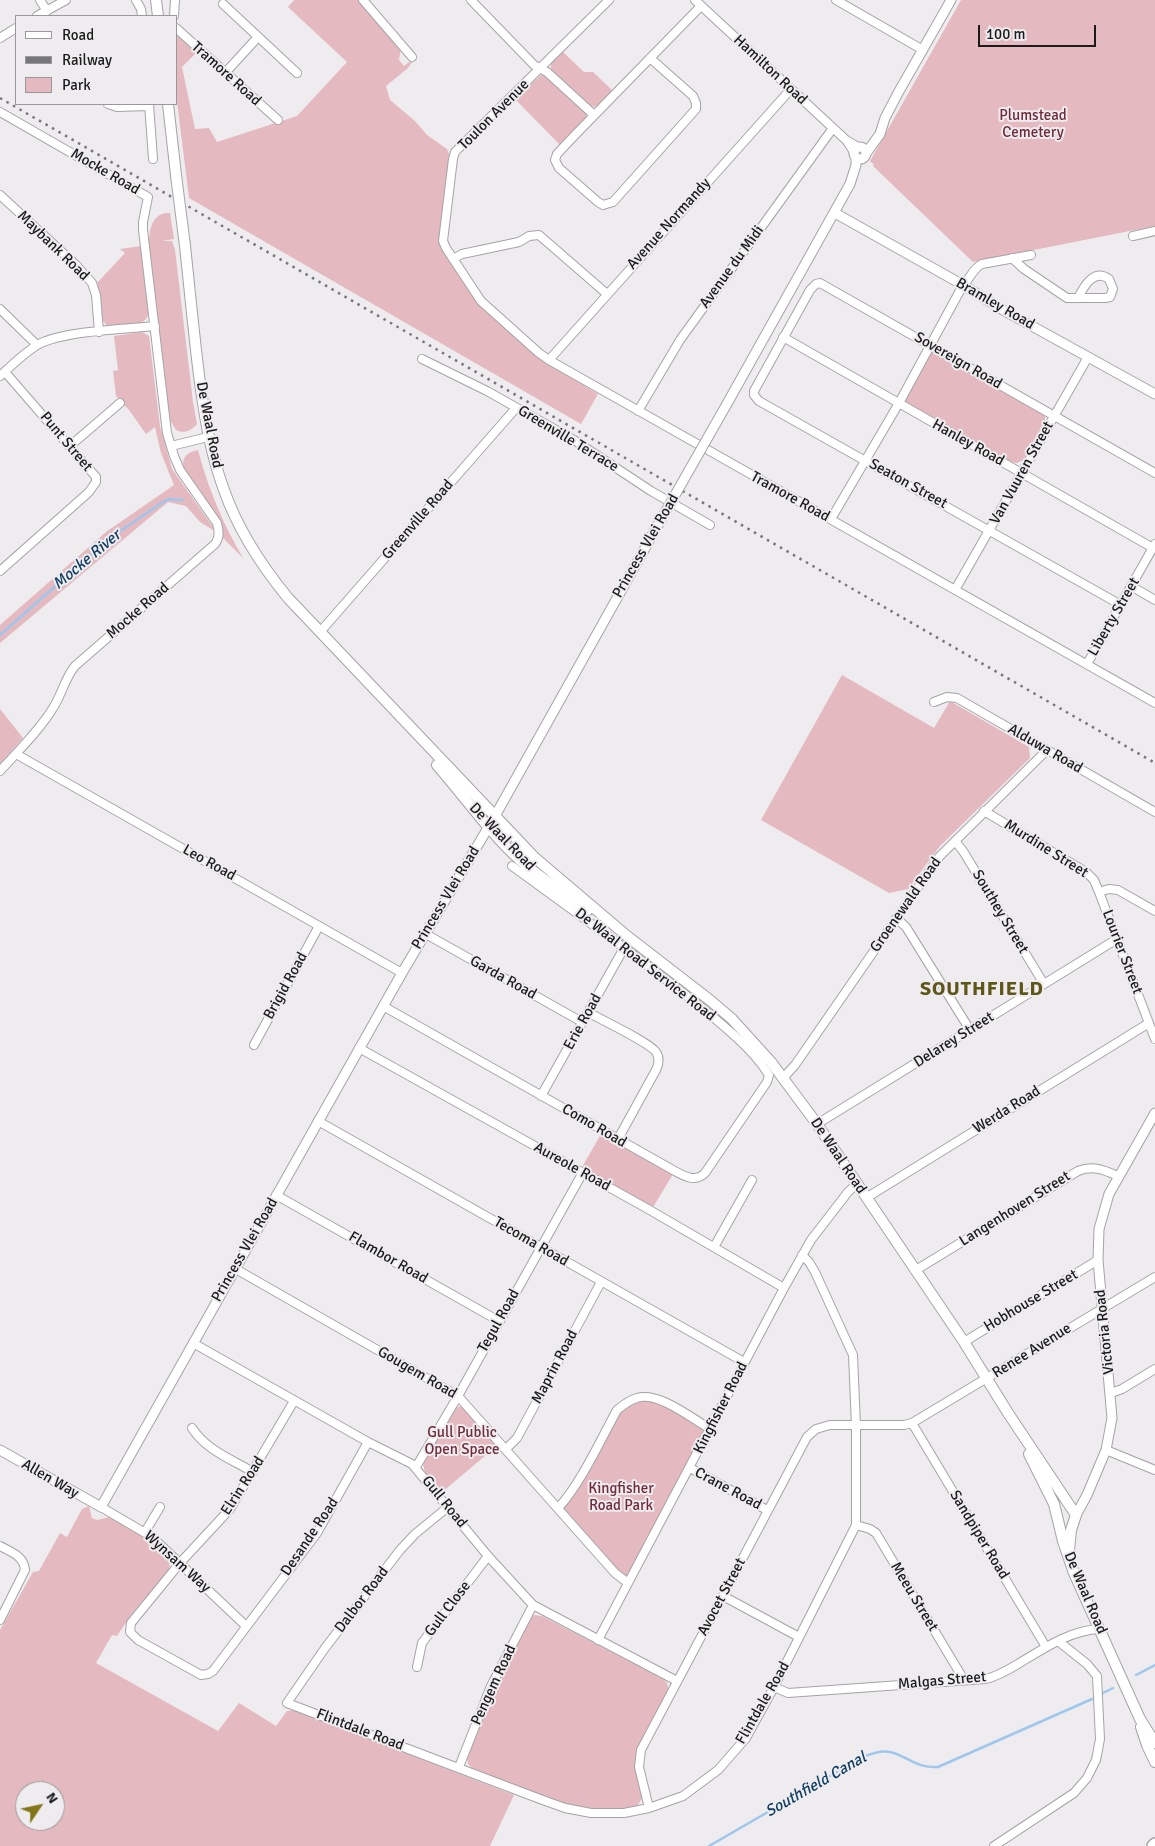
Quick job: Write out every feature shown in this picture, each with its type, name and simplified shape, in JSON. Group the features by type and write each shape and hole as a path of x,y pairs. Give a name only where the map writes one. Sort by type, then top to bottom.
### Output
{"main road":[{"name":"De Waal Road","path":"168,105 208,436 224,491 249,545 276,583 320,632 534,857 628,936 732,1019 784,1077 916,1270 1076,1514"},
{"name":"De Waal Road","path":"398,715 488,827 520,860 539,876 628,936"},
{"name":"De Waal Road","path":"1008,1413 1056,1509 1068,1556 1140,1719 1155,1743"},
{"path":"1056,1509 1076,1514"},
{"name":"Victoria Road","path":"1068,1556 1071,1530 1076,1514"},
{"name":"De Waal Road","path":"1140,1719 1145,1740 1155,1762"}],"street":[{"path":"40,0 47,11"},
{"path":"39,15 66,0"},
{"path":"136,0 142,15"},
{"path":"174,15 175,0"},
{"path":"363,0 412,57"},
{"path":"471,0 534,65 547,72 594,115"},
{"name":"Toulon Avenue","path":"453,259 444,245 443,238 454,154 609,0"},
{"path":"836,0 845,2 922,50"},
{"name":"Princess Vlei Road","path":"101,1507 424,933 495,816 835,213 850,184 860,152 880,134 885,118 951,0"},
{"path":"650,58 693,96 696,109 613,202 606,205 598,202 559,168 555,160 559,152 650,58 698,3"},
{"name":"Hamilton Road","path":"698,3 860,152"},
{"path":"223,4 297,73"},
{"path":"0,38 15,30"},
{"name":"Tramore Road","path":"178,30 278,120"},
{"path":"225,73 258,37"},
{"name":"Avenue Normandy","path":"549,360 790,89"},
{"path":"111,105 117,107 149,105 153,160"},
{"name":"Mocke Road","path":"0,112 148,197 143,230 165,423 170,446 180,470 217,523 219,530 217,540 75,666 48,716 0,771"},
{"name":"Avenue du Midi","path":"638,411 680,340 833,128"},
{"name":"Maybank Road","path":"0,195 77,266 92,283 96,295 99,332"},
{"name":"Bramley Road","path":"835,213 963,285 1003,310 1155,394"},
{"path":"1132,236 1155,232"},
{"path":"453,259 462,254 519,242 529,236 539,235 607,294"},
{"path":"831,519 899,403 963,285 980,265 1031,255"},
{"path":"1012,258 1024,270 1068,298 1078,298 1105,298 1110,297 1113,289 1110,279 1099,275 1092,278 1078,298"},
{"name":"Tramore Road","path":"453,259 481,302 549,360 1155,703"},
{"name":"Sovereign Road","path":"783,338 810,290 820,283 1155,473"},
{"path":"0,309 38,345"},
{"path":"2,374 38,345 61,337 155,326"},
{"name":"Hanley Road","path":"783,338 1154,546"},
{"name":"Seaton Street","path":"783,338 755,387 754,395 756,398 1121,604"},
{"name":"Van Vuuren Street","path":"955,590 1088,357"},
{"name":"Greenville Terrace","path":"422,360 487,391 574,440 651,491 710,525"},
{"name":"Punt Street","path":"0,571 95,486 96,477 70,446 2,374"},
{"path":"70,446 120,403"},
{"name":"Greenville Road","path":"320,632 516,408"},
{"path":"170,446 208,436"},
{"name":"Liberty Street","path":"1087,664 1154,546"},
{"path":"1132,586 1155,600"},
{"name":"Alduwa Road","path":"934,702 948,697 957,698 1155,812"},
{"name":"Groenewald Road","path":"784,1077 795,1065 939,857 1047,750"},
{"name":"Leo Road","path":"16,754 402,973"},
{"name":"Murdine Street","path":"984,811 1086,872 1094,880 1099,892 1109,889 1118,890 1155,911"},
{"name":"Southey Street","path":"955,841 963,851 1044,984"},
{"name":"De Waal Road Service Road","path":"512,866 624,948 722,1025 756,1057 769,1075"},
{"name":"Lourier Street","path":"1099,892 1155,1039"},
{"path":"896,918 906,927 970,1030"},
{"name":"Brigid Road","path":"254,1045 319,926"},
{"name":"Garda Road","path":"424,933 582,1022"},
{"name":"Delarey Street","path":"816,1124 1117,939"},
{"name":"Erie Road","path":"541,1096 624,948"},
{"name":"Como Road","path":"383,1006 686,1177 696,1178 701,1176 712,1164 767,1082 769,1075"},
{"path":"588,1012 651,1047 658,1058 656,1070 618,1139"},
{"name":"Werda Road","path":"866,1198 1148,1023"},
{"name":"Aureole Road","path":"359,1048 784,1288"},
{"name":"Victoria Road","path":"1076,1514 1087,1495 1106,1450 1112,1418 1098,1260 1099,1229 1109,1194 1155,1112"},
{"name":"Tecoma Road","path":"318,1121 744,1362"},
{"name":"Langenhoven Street","path":"916,1270 1078,1170 1098,1168 1118,1176"},
{"name":"Tegul Road","path":"416,1467 458,1396 582,1174"},
{"path":"714,1247 752,1180"},
{"name":"Kingfisher Road","path":"598,1640 802,1255 816,1232 848,1192 857,1184"},
{"name":"Flambor Road","path":"276,1195 499,1321"},
{"name":"Flintdale Road","path":"287,1703 540,1799 565,1808 591,1813 624,1813 649,1808 683,1796 718,1770 746,1738 774,1687 856,1524 856,1426 853,1355 815,1272 802,1255"},
{"name":"Hobhouse Street","path":"964,1342 1098,1260"},
{"name":"Gougem Road","path":"234,1268 458,1396 615,1573 628,1583"},
{"name":"Renee Avenue","path":"912,1423 1155,1277"},
{"name":"Maprin Road","path":"506,1449 517,1438 601,1282"},
{"name":"Gull Road","path":"193,1344 416,1467 488,1556 532,1605 677,1682"},
{"path":"1111,1393 1122,1390 1155,1369"},
{"path":"558,1508 577,1482 617,1410 627,1402 638,1397 660,1399 709,1428"},
{"name":"Elrin Road","path":"180,1563 230,1509 294,1400"},
{"name":"Avocet Street","path":"649,1808 639,1766 641,1750 807,1437 816,1429 830,1426 904,1425 912,1423"},
{"name":"Sandpiper Road","path":"912,1423 1046,1647"},
{"path":"192,1428 207,1445 253,1472"},
{"name":"Desande Road","path":"180,1563 131,1623 130,1632 138,1640 201,1675 208,1674 214,1671 319,1528 368,1442"},
{"name":"Allen Way","path":"0,1450 101,1507"},
{"path":"1106,1450 1155,1470"},
{"name":"Crane Road","path":"690,1468 767,1510"},
{"name":"Wynsam Way","path":"101,1507 145,1532 246,1626"},
{"path":"145,1532 160,1507"},
{"name":"Dalbor Road","path":"287,1703 325,1648 400,1550 415,1534 448,1507"},
{"name":"Meeu Street","path":"856,1524 876,1533 964,1680"},
{"path":"0,1546 20,1557 25,1570 0,1620"},
{"name":"Gull Close","path":"418,1667 422,1643 488,1556"},
{"path":"723,1596 798,1637"},
{"name":"Pengem Road","path":"459,1767 491,1686 532,1605"},
{"name":"Malgas Street","path":"774,1687 788,1693 994,1677 1058,1641 1085,1630 1100,1629"},
{"path":"994,1846 1074,1793 1087,1778 1096,1760 1100,1739 1097,1676 1087,1664 1058,1641"}],"green space":[{"path":"294,0 360,0 401,48 399,60 404,66 413,61 408,68 386,86 390,100 415,121 427,135 447,149 449,154 439,241 448,259 483,309 540,359 598,394 581,424 189,198 177,105 178,36 196,53 182,67 195,129 209,128 217,142 297,116 347,62 288,7"},
{"name":"Plumstead Cemetery","path":"961,0 1155,0 1155,226 973,262 873,166 870,161"},
{"path":"563,52 584,72 593,72 613,91 598,106 590,107 551,70 551,63"},
{"path":"541,75 546,76 586,113 586,118 560,145 515,99"},
{"path":"165,213 170,213 174,239 162,241 172,241 175,250 197,424 185,432 176,430 170,420 149,244 150,230 154,221"},
{"path":"141,246 149,313 141,323 107,326 102,319 97,283 125,253 120,249"},
{"path":"142,332 149,336 160,426 172,469 213,527 213,530 200,522 186,506 168,502 0,643 0,625 106,532 174,485 161,453 155,427 146,434 129,410 116,396 113,371 118,370 114,336"},
{"path":"936,352 1045,415 1045,421 1023,460 1017,463 1011,462 906,402 905,398 930,353"},
{"path":"198,450 217,506 243,558 223,538 221,521 184,468 184,458 191,452"},
{"path":"842,675 934,728 950,701 1029,747 1030,758 940,846 908,889 889,893 761,820"},
{"path":"0,709 23,738 0,764"},
{"path":"601,1134 673,1174 652,1209 581,1169"},
{"name":"Kingfisher Road Park","path":"649,1397 709,1428 628,1583 558,1508 617,1410 627,1402"},
{"name":"Gull Public Open Space","path":"462,1406 498,1445 441,1493 425,1473 423,1463 455,1408"},
{"path":"89,1506 92,1518 97,1520 109,1517 136,1532 157,1547 165,1555 169,1563 169,1570 131,1615 117,1636 112,1635 96,1663 218,1731 239,1703 276,1726 287,1711 294,1710 514,1795 490,1846 0,1846 0,1630 33,1572 39,1571 60,1533 67,1537 82,1509"},
{"path":"534,1615 542,1616 663,1679 667,1683 669,1691 636,1756 635,1769 642,1798 637,1807 618,1810 597,1810 576,1806 511,1784 473,1769 468,1764 467,1756 490,1698 530,1618"}],"waterway":[{"name":"Mocke River","path":"0,635 110,538 163,502 169,499 183,500"},
{"name":"Southfield Canal","path":"1136,1675 1155,1665"},
{"name":"Southfield Canal","path":"1103,1693 1113,1688"},
{"name":"Southfield Canal","path":"709,1846 863,1757 886,1751 900,1755 919,1765 938,1767 1092,1699"}],"railway":[{"path":"0,98 1155,763"}],"district":[{"name":"SOUTHFIELD","path":"982,990"}]}
